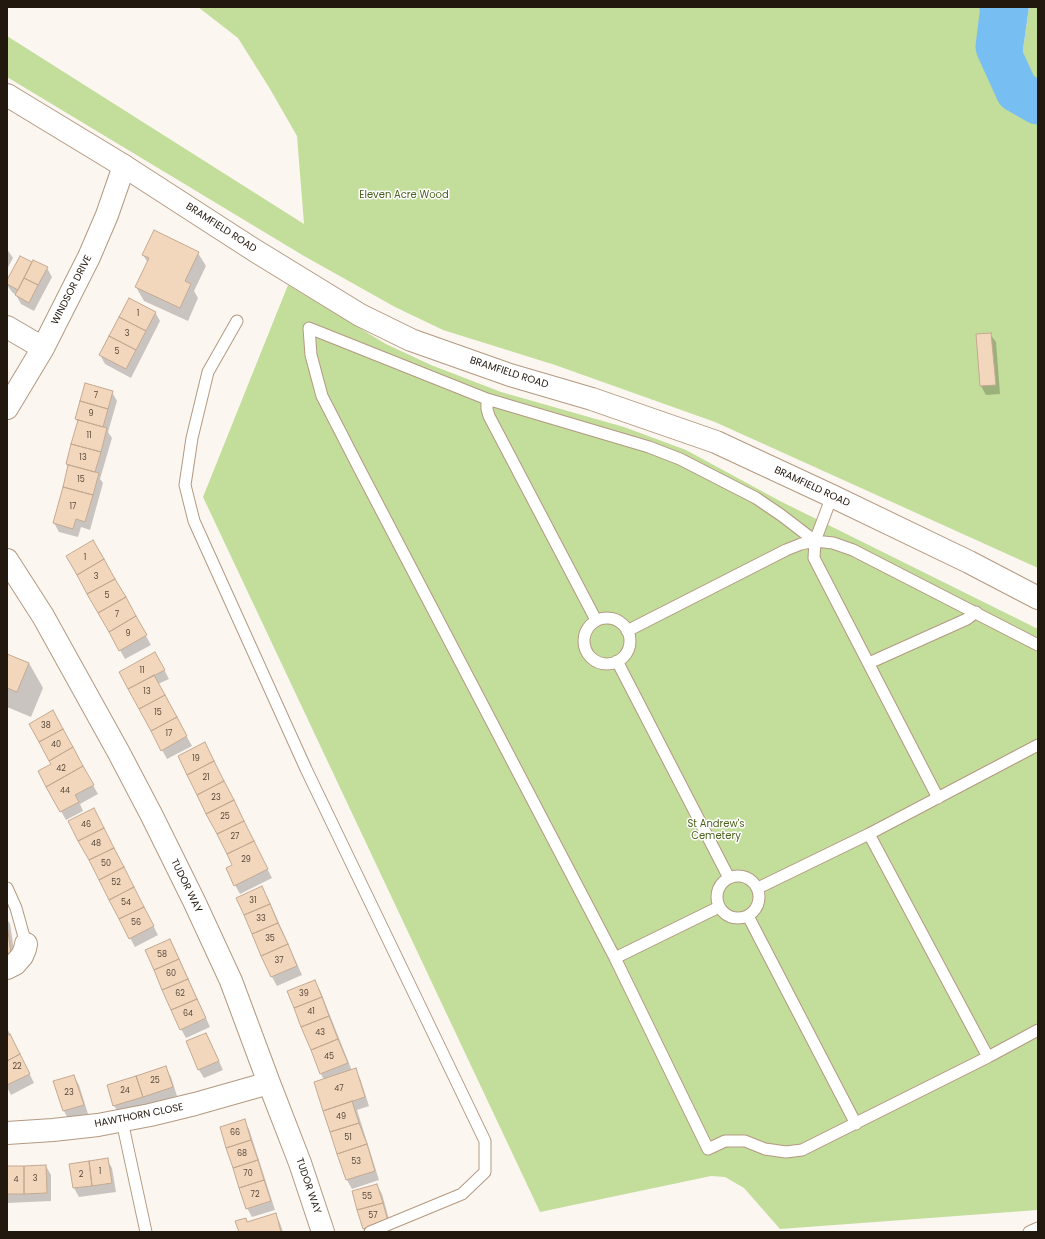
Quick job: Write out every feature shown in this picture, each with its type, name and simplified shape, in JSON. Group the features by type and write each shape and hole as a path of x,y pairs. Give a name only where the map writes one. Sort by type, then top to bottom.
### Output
{"street":[{"name":"BRAMFIELD ROAD","path":"7,94 360,315 411,340 510,375 592,399 716,442 969,562 1038,598"},
{"name":"WINDSOR DRIVE","path":"7,408 42,348 89,257 107,215 124,166"},
{"path":"7,327 42,348"},
{"name":"TUDOR WAY","path":"7,560 43,616 119,753 194,901 231,981 300,1163 323,1232"},
{"path":"7,968 15,964 22,956 26,944"},
{"name":"HAWTHORN CLOSE","path":"7,1133 53,1130 122,1121 195,1104 269,1083"}],"lane":[{"path":"237,322 208,372 192,438 185,485 194,521 306,769 485,1141 484,1172 462,1194 370,1232"},
{"path":"816,541 781,514 756,498 680,459 649,447 488,399 309,328 310,355 322,396 363,477 616,958 708,1149 725,1142 745,1141 765,1149 786,1152 802,1150 988,1057 1038,1030"},
{"path":"488,399 487,409 489,416 596,620"},
{"path":"832,496 816,541 814,558 938,798"},
{"path":"628,631 786,550 816,541 833,543 853,550 1038,645"},
{"path":"869,663 967,619 976,612"},
{"path":"605,618 614,619 622,624 628,631 630,639 629,648 624,656 617,661 609,664 600,663 592,659 586,652 584,643 585,634 589,626 596,620 605,618"},
{"path":"617,661 729,878"},
{"path":"758,888 869,834 1038,745"},
{"path":"869,834 988,1057"},
{"path":"737,876 745,877 752,881 758,888 760,896 759,904 755,911 748,916 732,918 725,914 719,907 717,899 718,891 722,883 729,878 737,876"},
{"path":"7,888 16,908 26,944"},
{"path":"616,958 719,907"},
{"path":"748,916 856,1124"},
{"path":"122,1121 146,1232"},
{"path":"1029,1232 1038,1228"}],"green space":[{"name":"Eleven Acre Wood","path":"198,7 979,7 988,66 1000,81 1015,105 1038,118 1038,568 715,422 555,365 443,330 395,307 304,256 7,77 7,36 304,224 297,136 238,38"},
{"path":"1029,7 1038,7 1038,85 1020,71"},
{"name":"St Andrew's Cemetery","path":"288,285 386,344 431,365 501,392 624,427 686,450 780,501 1038,629 1038,1210 780,1229 744,1188 725,1177 711,1176 540,1212 203,497"}],"water":[{"path":"979,7 1029,7 1020,71 1000,81 988,66"}],"building":[{"path":"154,230 199,252 185,281 191,284 180,308 135,287 149,258 142,255"},
{"path":"20,256 32,262 18,290 7,284 7,280"},
{"path":"33,260 48,267 38,285 24,278"},
{"path":"24,278 38,285 29,303 15,295"},
{"path":"129,298 156,312 146,331 119,317"},
{"path":"119,317 146,331 136,350 109,336"},
{"path":"991,333 996,385 980,386 976,334"},
{"path":"109,336 136,350 126,369 99,355"},
{"path":"85,383 113,391 108,409 80,401"},
{"path":"80,401 108,409 103,427 75,419"},
{"path":"78,420 107,428 101,452 71,444"},
{"path":"71,444 101,452 95,472 66,464"},
{"path":"68,465 99,473 93,495 63,487"},
{"path":"63,487 93,495 85,522 76,519 73,529 53,523"},
{"path":"93,540 104,559 77,575 66,556"},
{"path":"104,559 115,579 87,594 77,575"},
{"path":"115,579 126,597 98,613 87,594"},
{"path":"126,597 136,616 109,632 98,613"},
{"path":"136,616 147,635 119,651 109,632"},
{"path":"155,652 165,670 128,689 119,672"},
{"path":"7,654 29,663 17,692 7,688"},
{"path":"154,675 165,695 139,709 128,689"},
{"path":"165,695 177,717 151,731 139,709"},
{"path":"53,710 63,729 39,742 29,724"},
{"path":"177,717 187,736 161,751 151,731"},
{"path":"63,729 73,747 49,761 39,742"},
{"path":"205,742 214,761 187,775 178,756"},
{"path":"73,747 83,766 46,787 38,771 51,764 49,761"},
{"path":"214,761 224,781 197,795 187,775"},
{"path":"83,766 94,785 75,795 79,802 60,812 46,787"},
{"path":"224,781 234,800 206,814 197,795"},
{"path":"234,800 244,821 217,834 206,814"},
{"path":"94,808 104,828 78,841 68,821"},
{"path":"244,821 254,841 227,854 217,834"},
{"path":"104,828 114,848 89,860 78,841"},
{"path":"254,841 268,869 234,886 226,868 232,865 227,854"},
{"path":"114,848 124,867 99,880 89,860"},
{"path":"124,867 134,887 109,900 99,880"},
{"path":"262,886 270,904 244,915 236,898"},
{"path":"134,887 144,907 119,919 109,900"},
{"path":"270,904 278,923 252,934 244,915"},
{"path":"144,907 154,926 129,939 119,919"},
{"path":"278,923 288,944 261,956 252,934"},
{"path":"7,924 11,954 7,955"},
{"path":"170,939 179,959 154,970 145,950"},
{"path":"288,944 297,966 271,977 261,956"},
{"path":"179,959 188,979 162,990 154,970"},
{"path":"188,979 197,999 171,1010 162,990"},
{"path":"315,980 322,997 294,1008 287,991"},
{"path":"322,997 329,1016 301,1027 294,1008"},
{"path":"197,999 206,1018 180,1030 171,1010"},
{"path":"329,1016 338,1039 311,1050 301,1027"},
{"path":"206,1033 219,1061 198,1070 186,1041"},
{"path":"10,1034 20,1054 7,1061 7,1036"},
{"path":"338,1039 348,1063 320,1074 311,1050"},
{"path":"20,1054 30,1074 7,1085 7,1061"},
{"path":"166,1066 173,1087 143,1097 136,1076"},
{"path":"356,1068 365,1097 323,1111 314,1082"},
{"path":"74,1075 84,1105 63,1111 53,1081"},
{"path":"136,1076 143,1097 113,1106 107,1085"},
{"path":"352,1101 359,1123 330,1132 323,1111"},
{"path":"245,1119 251,1140 226,1148 220,1127"},
{"path":"359,1123 367,1144 337,1154 330,1132"},
{"path":"251,1140 258,1160 233,1168 226,1148"},
{"path":"367,1144 375,1171 346,1180 337,1154"},
{"path":"108,1158 112,1183 92,1186 89,1161"},
{"path":"258,1160 264,1180 239,1188 233,1168"},
{"path":"89,1161 92,1186 73,1188 69,1164"},
{"path":"46,1165 47,1193 24,1194 24,1166"},
{"path":"7,1166 24,1166 24,1194 7,1194"},
{"path":"264,1180 271,1201 246,1209 239,1188"},
{"path":"377,1184 383,1203 357,1210 352,1191"},
{"path":"383,1203 388,1221 363,1229 357,1210"},
{"path":"276,1213 281,1232 239,1232 235,1221 246,1218 247,1222"}],"waterway":[{"path":"1002,7 997,47 1017,91 1038,103"}]}
